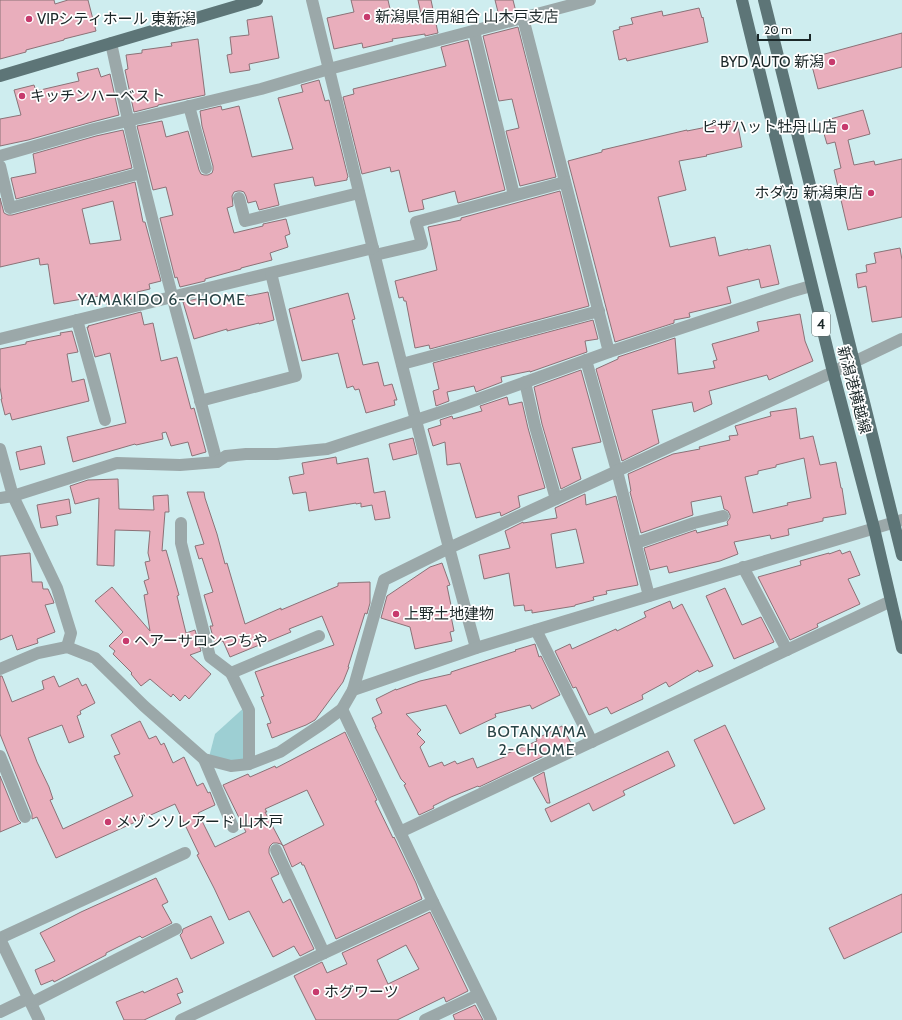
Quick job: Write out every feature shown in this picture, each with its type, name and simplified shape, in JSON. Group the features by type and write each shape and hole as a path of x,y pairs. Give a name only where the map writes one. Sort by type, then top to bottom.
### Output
{"main road":[{"path":"0,76 257,0"},
{"name":"新潟港横越線","path":"742,0 811,286 874,528 902,648"},
{"name":"新潟港横越線","path":"764,0 854,362 898,521 902,555"}],"street":[{"path":"312,0 416,420 476,648"},
{"path":"0,156 94,129 261,89 329,69 590,0"},
{"path":"523,18 609,352"},
{"path":"474,31 514,196"},
{"path":"111,43 140,173 217,462"},
{"path":"189,106 206,168"},
{"path":"0,166 10,208 140,173"},
{"path":"0,339 271,273 422,244 416,222 565,182"},
{"path":"239,198 245,221 359,193"},
{"path":"200,401 296,376 271,273"},
{"path":"0,498 13,496 117,463 180,465 217,462 226,456 246,454 277,454 327,449 416,420 609,352 811,286"},
{"path":"402,364 599,311"},
{"path":"77,320 105,420"},
{"path":"204,760 231,766 249,764 280,752 342,709 352,690 384,580 556,498 902,340"},
{"path":"586,360 617,471 649,596"},
{"path":"525,382 535,426 556,498"},
{"path":"0,449 13,496 57,588 71,634 67,647"},
{"path":"636,543 694,523 723,516"},
{"path":"352,690 476,648 898,521"},
{"path":"181,523 181,543 210,657 231,673 249,710 249,764"},
{"path":"743,567 787,650"},
{"path":"400,832 891,601"},
{"path":"536,630 592,742"},
{"path":"231,673 319,636"},
{"path":"0,669 38,653 67,647 96,658 144,706 204,760 233,827"},
{"path":"342,709 433,902 491,1020"},
{"path":"0,756 25,817"},
{"path":"276,850 324,953"},
{"path":"39,1020 0,939 185,853"},
{"path":"181,1020 433,902"},
{"path":"0,1012 30,1000 176,929"},
{"path":"425,1020 478,995"}],"shaded area":[{"path":"247,705 249,764 208,761 215,734"}],"building":[{"name":"VIPシティホール 東新潟","path":"0,0 54,0 55,4 68,0 88,0 96,31 26,50 26,52 0,59"},
{"path":"351,0 388,0 393,22 422,18 418,0 431,0 438,33 425,36 425,34 392,39 393,41 363,48 362,43 334,49 327,18 354,12"},
{"path":"495,0 513,0 516,12 499,16"},
{"path":"699,8 702,18 703,17 708,42 627,61 626,58 619,60 613,31 620,29 619,27 633,24 631,18 662,11 663,16"},
{"path":"272,16 279,58 249,64 250,70 230,73 227,55 232,54 230,37 249,35 247,20"},
{"path":"518,27 556,177 520,186 506,131 519,128 512,99 499,101 483,36"},
{"path":"902,33 902,67 818,89 810,58"},
{"path":"198,39 205,95 158,105 134,112 125,70 128,69 126,55 142,53 142,50 172,46 171,43"},
{"path":"468,40 505,190 458,203 455,191 422,200 424,209 409,212 399,170 391,172 390,167 362,174 343,97 354,94 353,89 446,66 441,47"},
{"path":"98,68 101,77 110,74 119,115 28,140 0,146 0,119 21,115 14,90 34,85 36,91 79,81 77,73"},
{"path":"319,80 325,101 329,100 348,177 347,180 315,186 313,177 274,184 279,205 259,210 256,201 248,203 244,192 234,192 232,196 233,206 227,208 234,233 286,219 290,234 285,236 288,247 270,253 272,260 205,279 205,281 180,287 177,277 175,278 160,218 173,215 166,187 153,190 137,126 162,121 166,137 188,131 199,170 201,174 208,175 212,173 213,166 202,126 200,111 221,106 222,110 239,106 252,157 293,149 278,98 303,92 301,85"},
{"name":"ホダカ 新潟東店","path":"863,110 870,134 848,140 854,165 874,161 875,165 902,159 902,217 848,230 834,170 841,168 835,142 827,144 822,127 824,126 823,121"},
{"path":"737,121 742,147 679,161 686,190 658,197 670,247 715,237 719,256 770,245 779,284 761,288 759,279 727,287 731,303 689,313 690,317 674,320 674,323 615,342 568,161 602,152 602,150 687,130"},
{"path":"123,130 132,168 16,199 11,178 36,173 33,154"},
{"path":"135,182 143,222 145,222 161,281 149,284 150,289 137,292 138,298 107,305 105,295 54,304 48,264 40,265 39,258 0,267 0,198 4,213 12,215","holes":["113,201 121,240 90,244 82,209"]},
{"path":"560,191 589,306 430,349 429,345 415,348 406,301 404,301 403,297 399,298 395,281 437,270 428,227 461,220 461,218"},
{"path":"900,248 902,260 902,317 872,322 866,286 858,288 856,274 867,272 866,265 876,263 874,253"},
{"path":"268,292 274,320 227,331 227,329 194,339 183,302 209,296 211,305 248,295"},
{"path":"348,293 355,319 352,320 363,365 378,362 384,386 392,384 397,400 394,400 395,405 366,413 359,389 355,390 353,386 347,388 338,353 302,361 289,309"},
{"path":"141,312 144,325 153,323 161,361 177,357 191,409 194,408 206,452 192,456 188,442 171,446 166,432 162,433 163,439 135,444 73,462 67,437 126,423 110,353 95,357 87,327"},
{"path":"800,314 805,341 813,361 769,380 767,375 709,391 712,404 694,412 692,402 652,410 659,443 622,461 596,369 618,359 618,357 675,338 678,374 715,368 713,361 717,360 712,344 759,331 757,322"},
{"path":"593,320 598,339 585,341 587,352 530,372 501,377 502,382 476,392 474,386 447,392 449,401 436,406 433,391 439,389 433,363"},
{"path":"72,331 78,352 67,354 72,382 84,379 89,401 12,420 10,413 5,415 0,387 0,349 26,344 26,342 61,335 60,333"},
{"path":"581,370 601,442 572,448 581,479 561,489 542,424 534,387"},
{"path":"507,397 509,405 522,402 545,488 518,496 520,507 501,516 500,512 476,518 460,463 447,465 445,442 433,446 428,429 441,425 440,420 452,416 453,419 482,411 480,406"},
{"path":"796,408 800,439 813,436 820,465 836,462 846,514 823,518 823,521 788,529 789,535 771,539 770,535 734,542 738,554 720,561 669,573 667,566 650,570 644,548 696,530 697,533 728,525 727,522 730,515 728,511 724,509 721,496 691,502 693,515 641,533 630,492 628,474 673,454 700,449 699,447 730,440 729,436 738,435 735,426 771,416 770,412","holes":["804,458 811,498 753,513 745,477 758,474 758,471 776,467 776,465"]},
{"path":"413,438 417,454 393,460 389,444"},
{"path":"41,446 45,464 20,470 16,452"},
{"path":"336,457 337,464 368,458 374,493 385,491 390,518 375,520 372,505 361,507 361,503 309,511 306,492 293,494 289,477 304,474 302,463"},
{"path":"118,479 119,509 154,510 153,496 168,495 169,512 165,512 162,551 166,550 179,595 177,596 186,633 195,630 201,651 190,655 211,674 189,699 185,695 180,701 173,694 171,697 150,679 141,686 131,674 132,673 113,654 115,651 109,646 123,632 95,601 112,587 150,631 144,595 148,594 144,581 149,579 145,562 150,561 148,553 150,531 115,530 114,566 97,565 99,498 75,504 70,486 88,480"},
{"path":"187,492 204,492 225,564 227,563 245,624 338,586 338,583 370,582 370,603 367,614 365,613 343,682 315,720 306,725 272,738 267,724 271,723 261,697 264,696 255,672 334,645 322,616 289,629 291,632 230,657 223,641 215,644 210,626 213,626 204,595 213,592 202,558 199,559 195,546 204,544"},
{"path":"585,494 586,505 616,496 638,585 606,591 607,594 593,597 594,600 575,606 532,613 532,610 525,611 524,605 514,606 509,573 484,579 479,555 510,548 505,531 523,522 557,518 555,508","holes":["576,529 584,563 556,568 551,534"]},
{"path":"69,499 71,513 56,516 58,525 41,528 37,505"},
{"path":"840,550 842,554 850,551 860,575 848,579 860,604 817,624 818,627 790,640 758,577 801,565 800,561"},
{"path":"30,553 32,582 42,582 43,589 48,589 54,603 45,605 55,632 37,639 38,643 17,650 12,635 0,640 0,556"},
{"path":"442,563 450,585 447,586 453,615 451,616 454,631 450,632 452,641 415,649 410,627 381,618 387,596 430,567"},
{"path":"725,588 742,625 761,617 774,642 734,659 706,596"},
{"path":"670,601 673,609 682,604 713,666 699,672 698,670 669,687 666,682 642,695 643,699 611,714 607,707 589,715 576,687 573,688 555,651 570,644 572,649 616,629 617,631 646,617 644,612"},
{"path":"535,644 539,657 541,656 560,695 532,709 530,705 495,714 496,717 460,734 446,705 406,714 421,730 417,734 425,742 420,747 429,767 442,762 444,766 455,761 457,764 473,758 477,768 507,756 506,754 537,741 536,739 562,726 571,743 479,787 478,786 451,797 433,806 434,808 419,815 404,785 406,784 401,779 375,727 372,718 382,713 376,699 396,689 420,681 451,674 451,672"},
{"path":"0,676 2,676 12,702 44,689 42,681 54,676 59,687 78,678 82,686 86,684 95,703 80,711 81,714 77,716 84,737 69,743 62,725 28,738 49,787 53,799 50,800 63,829 133,796 114,756 120,754 111,735 140,721 149,739 156,736 161,745 164,743 173,763 184,757 197,786 203,783 208,793 210,792 215,805 198,813 215,847 246,832 223,785 248,774 250,777 275,766 276,768 345,732 377,800 375,801 393,838 394,837 422,899 336,939 304,865 302,865 301,862 292,867 283,846 281,844 273,843 270,846 269,853 279,874 271,878 283,903 290,899 314,949 300,956 294,946 273,957 249,911 229,920 197,855 199,854 175,804 56,858 37,817 32,819 32,814 0,734","holes":["307,790 324,825 283,846 265,812 267,812 265,809"]},
{"path":"725,725 765,809 734,824 694,740"},
{"path":"668,751 675,766 623,791 625,795 593,811 589,803 551,822 545,809"},
{"path":"544,772 550,803 547,803 533,778"},
{"path":"0,776 18,820 21,823 0,832"},
{"path":"156,878 168,902 162,905 172,923 142,938 140,936 106,953 106,955 54,982 53,980 41,985 35,970 55,961 40,933 81,912"},
{"path":"902,894 902,932 844,959 829,928"},
{"path":"430,912 468,991 446,1002 444,997 397,1020 316,1020 294,976 322,962 327,973 347,964 342,953","holes":["406,945 419,969 388,984 377,960"]},
{"path":"211,916 224,943 191,959 180,935 183,929"},
{"path":"177,978 183,992 177,994 181,1003 144,1020 124,1020 116,1002 143,991 144,993"},
{"path":"475,1005 483,1020 455,1020 453,1015"}],"place":[{"name":"新潟県信用組合 山木戸支店","path":"367,17"},
{"name":"VIPシティホール 東新潟","path":"29,19"},
{"name":"BYD AUTO 新潟","path":"832,62"},
{"name":"キッチンハーベスト","path":"22,96"},
{"name":"ピザハット牡丹山店","path":"845,127"},
{"name":"ホダカ 新潟東店","path":"871,193"},
{"name":"上野土地建物","path":"396,614"},
{"name":"ヘアーサロンつちや","path":"126,641"},
{"name":"メゾンソレアード 山木戸","path":"108,822"},
{"name":"ホグワーツ","path":"316,992"}],"district":[{"name":"YAMAKIDO 6-CHOME","path":"162,299"},
{"name":"BOTANYAMA 2-CHOME","path":"537,740"}]}
